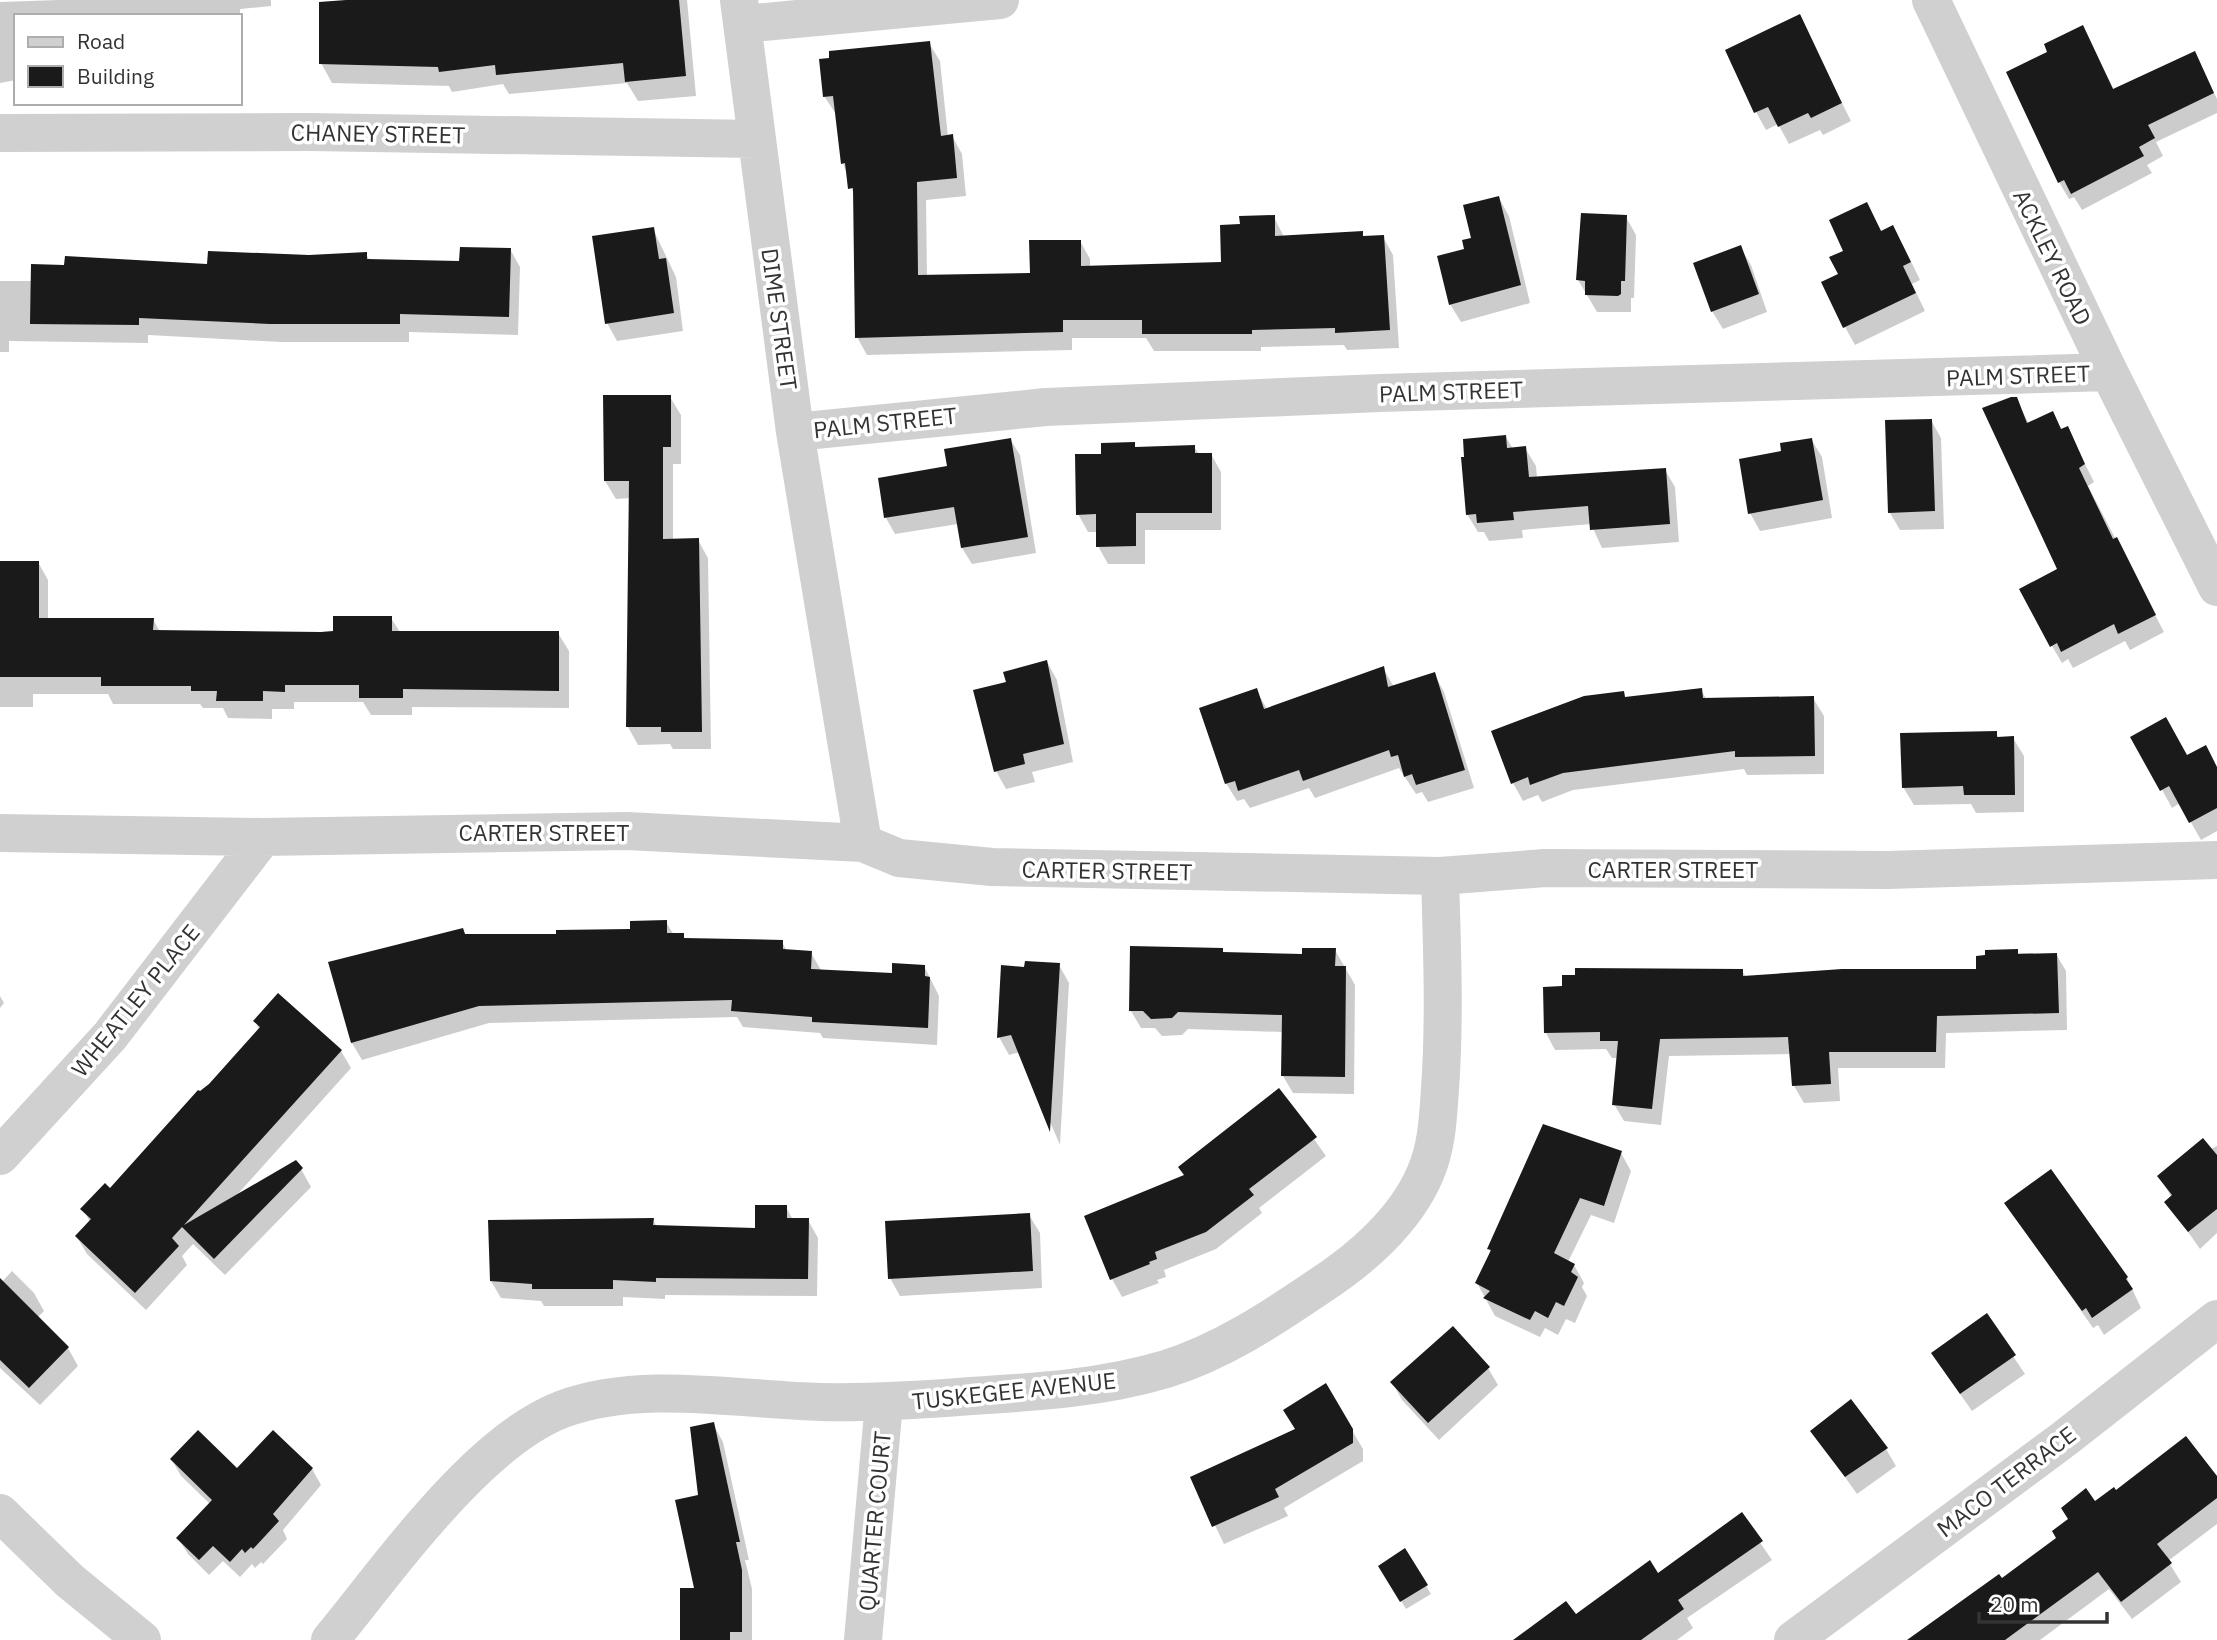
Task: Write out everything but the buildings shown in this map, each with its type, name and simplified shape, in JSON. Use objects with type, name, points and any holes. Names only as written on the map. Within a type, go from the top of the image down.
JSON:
[{"type":"street","points":[[741,12],[1000,0]]},
{"type":"street","name":"ACKLEY ROAD","points":[[1931,0],[2109,373],[2217,587]]},
{"type":"street","name":"DIME STREET","points":[[741,12],[795,432],[863,843]]},
{"type":"street","name":"CHANEY STREET","points":[[0,133],[309,132],[756,139]]},
{"type":"street","name":"PALM STREET","points":[[795,432],[908,418],[1060,407],[1394,392],[2109,373]]},
{"type":"street","name":"CARTER STREET","points":[[0,833],[263,837],[627,831],[863,843],[900,859],[992,867],[1440,876],[1545,868],[1887,870],[2217,860]]},
{"type":"street","name":"WHEATLEY PLACE","points":[[0,1156],[110,1036],[263,837]]},
{"type":"street","name":"TUSKEGEE AVENUE","points":[[330,1640],[447,1498],[516,1434],[562,1409],[608,1398],[668,1395],[884,1402],[1049,1391],[1118,1381],[1168,1368],[1239,1337],[1285,1310],[1352,1262],[1389,1227],[1413,1197],[1426,1172],[1437,1133],[1444,1029],[1440,876]]},
{"type":"street","name":"MACO TERRACE","points":[[1793,1640],[2064,1438],[2217,1319]]},
{"type":"street","name":"QUARTER COURT","points":[[863,1640],[884,1402]]},
{"type":"street","points":[[0,1513],[70,1581],[142,1640]]}]
